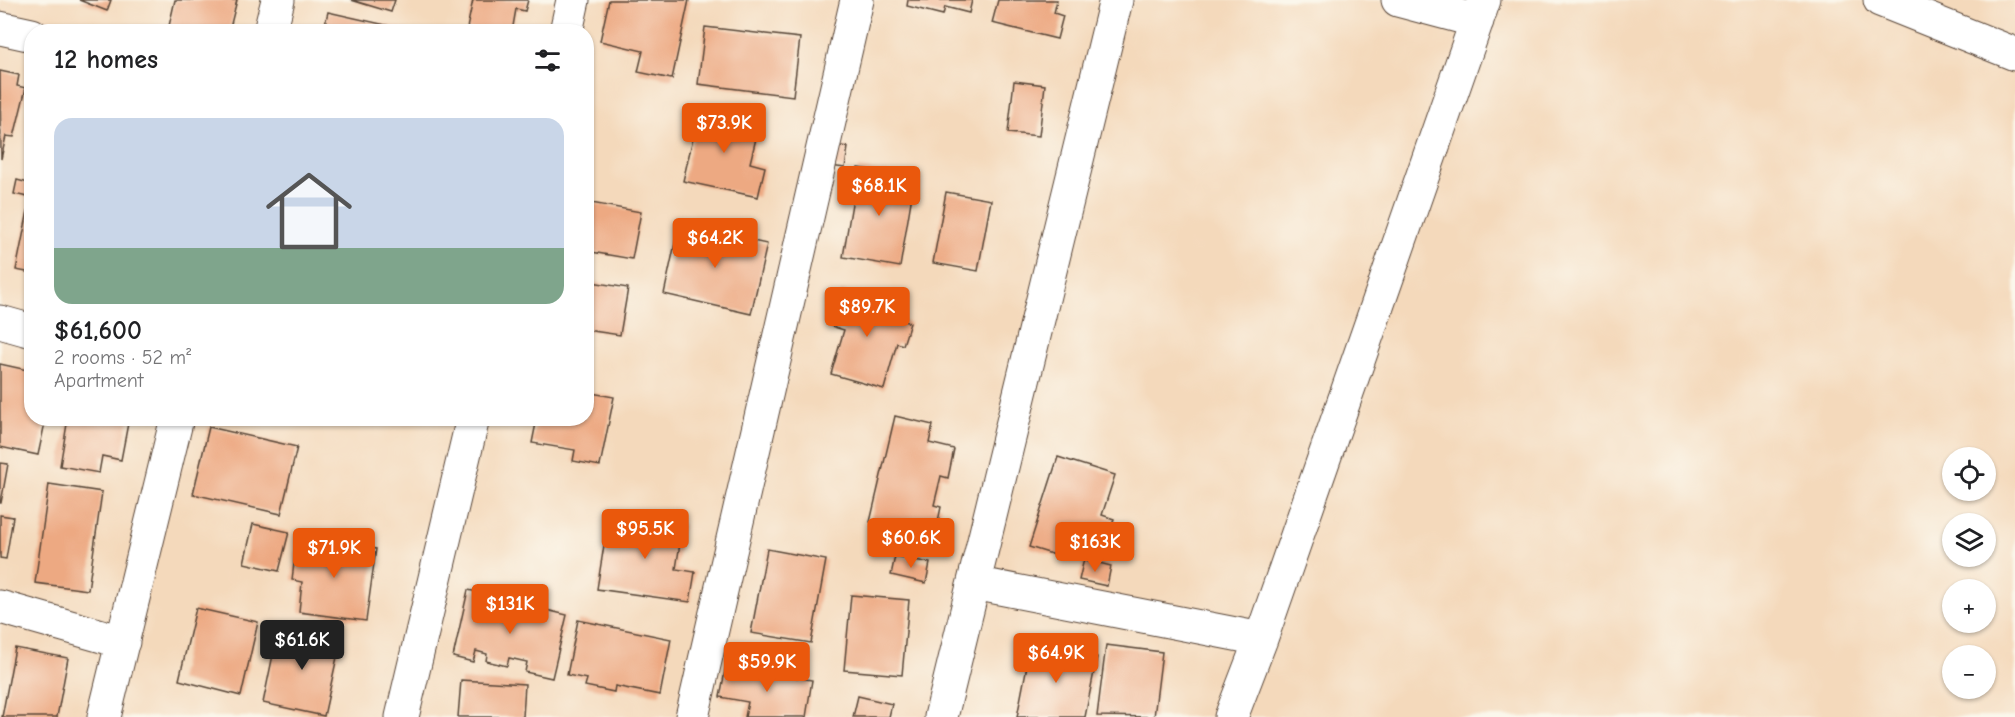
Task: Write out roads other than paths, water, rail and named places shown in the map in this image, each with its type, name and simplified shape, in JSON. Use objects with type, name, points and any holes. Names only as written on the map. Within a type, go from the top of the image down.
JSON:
[{"type":"street","points":[[272,24],[278,0]]},
{"type":"street","points":[[568,24],[573,0]]},
{"type":"street","points":[[692,717],[857,0]]},
{"type":"street","points":[[941,717],[1116,0]]},
{"type":"street","points":[[1237,715],[1261,639],[1480,10],[1398,0]]},
{"type":"street","points":[[1880,0],[2015,54]]},
{"type":"street","points":[[0,28],[24,33]]},
{"type":"street","points":[[0,322],[24,329]]},
{"type":"street","points":[[104,717],[175,426]]},
{"type":"street","points":[[402,717],[471,426]]},
{"type":"street","points":[[974,583],[1261,639]]},
{"type":"street","points":[[0,607],[123,642]]}]
